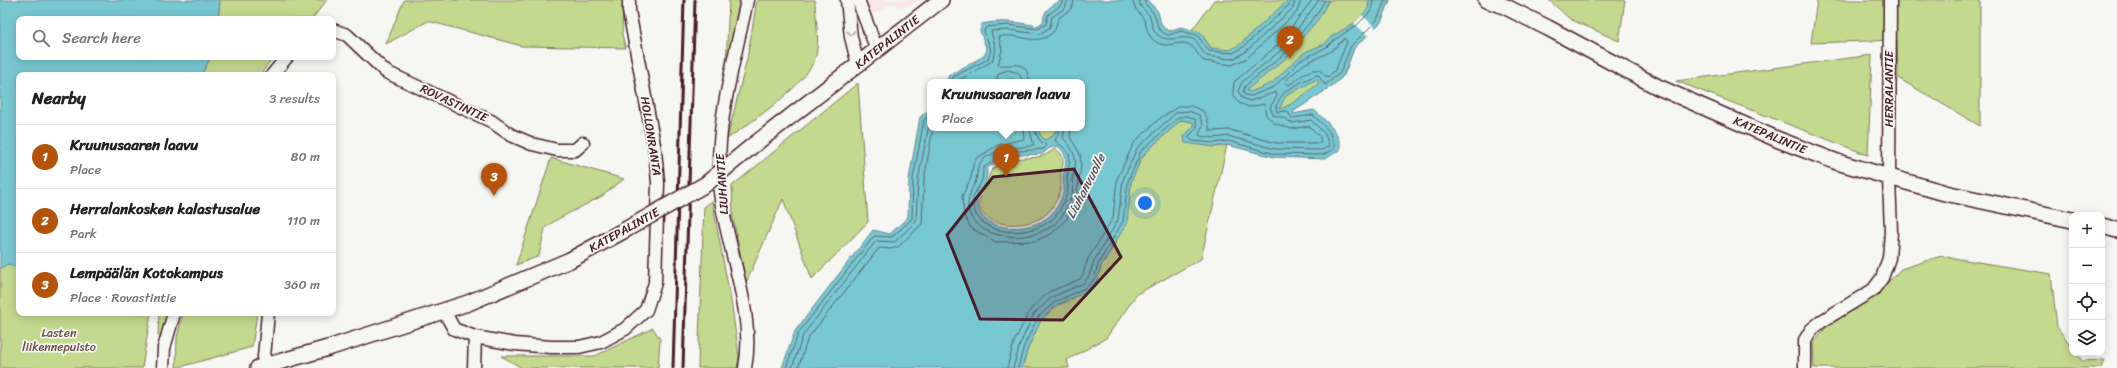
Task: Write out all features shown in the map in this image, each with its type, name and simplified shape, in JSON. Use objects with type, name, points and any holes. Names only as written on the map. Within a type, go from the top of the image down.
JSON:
[{"type":"street","name":"HOLLONRANTA","points":[[444,311],[454,328],[475,337],[515,344],[551,347],[580,347],[601,342],[625,329],[646,310],[655,284],[658,183],[655,150],[629,11],[629,0]]},
{"type":"street","name":"LIUHANTIE","points":[[745,368],[747,358],[746,323],[725,226],[719,170],[723,111],[747,0]]},
{"type":"street","points":[[847,0],[851,37],[858,65]]},
{"type":"street","points":[[858,0],[877,50]]},
{"type":"street","name":"KATEPALINTIE","points":[[261,368],[468,303],[570,260],[706,184],[751,147],[941,0]]},
{"type":"street","name":"KATEPALINTIE","points":[[1486,0],[1504,6],[1548,28],[1658,87],[1778,140],[1837,162],[1889,178],[1945,193],[2069,219]]},
{"type":"street","name":"HERRALANTIE","points":[[1805,368],[1805,340],[1811,330],[1822,321],[1873,290],[1884,274],[1889,258],[1891,232],[1889,178],[1890,0]]},
{"type":"street","name":"ROVASTINTIE","points":[[336,31],[347,35],[386,72],[491,121],[511,135],[532,144],[557,150],[575,150],[583,143]]},
{"type":"street","points":[[274,72],[284,60]]},
{"type":"street","points":[[2105,227],[2117,230]]},
{"type":"street","points":[[163,368],[164,348],[173,316]]},
{"type":"street","points":[[261,368],[268,316]]},
{"type":"street","points":[[474,368],[475,337]]},
{"type":"highlighted area","points":[[1074,169],[1121,257],[1063,320],[980,319],[947,235],[993,177]]},
{"type":"shaded area","points":[[865,0],[920,0],[910,6],[902,7],[892,4],[870,16]]},
{"type":"green space","points":[[220,0],[327,0],[314,16],[218,16]]},
{"type":"green space","points":[[404,0],[623,0],[622,35],[626,48],[522,46],[428,21],[386,44]]},
{"type":"green space","points":[[729,0],[745,0],[726,64]]},
{"type":"green space","points":[[757,0],[815,0],[818,37],[817,50],[814,62],[806,74],[794,87],[766,111],[727,139],[747,59]]},
{"type":"green space","points":[[1214,0],[1390,0],[1381,22],[1354,48],[1344,75],[1332,86],[1294,110],[1292,114],[1233,97],[1211,48],[1200,32],[1192,30]]},
{"type":"green space","points":[[1549,0],[1625,0],[1619,41],[1570,19]]},
{"type":"green space","points":[[1817,0],[1980,0],[1980,126],[1898,78],[1897,40],[1811,43]]},
{"type":"green space","points":[[1872,55],[1868,155],[1676,81]]},
{"type":"green space","points":[[209,60],[271,60],[262,72],[203,72]]},
{"type":"green space","points":[[858,83],[868,222],[812,279],[783,199],[746,283],[733,218],[732,186]]},
{"type":"green space","points":[[1181,120],[1193,122],[1194,126],[1184,136],[1214,147],[1227,145],[1201,259],[1137,294],[1106,338],[1067,360],[1069,368],[1022,368],[1028,348],[1041,320],[1057,305],[1070,301],[1097,280],[1101,266],[1115,244],[1129,204],[1131,182],[1140,161],[1145,153]]},
{"type":"green space","points":[[1039,131],[1056,131],[1053,136],[1045,140],[1040,135]]},
{"type":"green space","points":[[1054,149],[1062,155],[1063,165],[1060,175],[1061,189],[1051,209],[1044,216],[1034,221],[1022,224],[997,222],[987,218],[981,211],[979,202],[991,171],[998,164],[1006,161],[1040,157]]},
{"type":"green space","points":[[551,158],[624,179],[602,196],[556,220],[545,228],[539,256],[516,265]]},
{"type":"green space","points":[[712,201],[732,307],[739,357],[737,368],[698,368],[704,207]]},
{"type":"green space","points":[[1941,256],[2051,274],[2057,327],[2069,343],[2069,356],[2078,356],[2082,361],[2105,360],[2102,368],[1814,368],[1813,343],[1832,321],[1872,298],[1901,269]]},
{"type":"green space","name":"Lasten liikennepuisto","points":[[7,264],[16,267],[16,316],[151,316],[142,368],[0,368],[0,269]]},
{"type":"green space","points":[[159,316],[168,316],[163,337],[158,335]]},
{"type":"green space","points":[[182,316],[257,316],[252,347],[176,368],[177,337]]},
{"type":"green space","points":[[653,328],[660,339],[658,368],[522,368],[501,356],[595,356]]},
{"type":"water","points":[[0,0],[220,0],[218,16],[16,16],[16,60],[209,60],[203,72],[16,72],[16,267],[7,264],[0,269]]},
{"type":"water","name":"Liuhanvuolle","points":[[1062,0],[1147,0],[1157,10],[1163,27],[1169,31],[1181,27],[1200,32],[1211,48],[1230,50],[1239,45],[1288,0],[1329,0],[1319,18],[1303,37],[1297,49],[1248,89],[1247,91],[1250,92],[1272,83],[1307,51],[1325,44],[1331,37],[1354,23],[1368,9],[1369,0],[1390,0],[1381,22],[1354,48],[1344,75],[1332,86],[1293,112],[1293,114],[1314,110],[1336,133],[1340,144],[1340,150],[1325,159],[1274,157],[1227,145],[1214,147],[1185,143],[1184,136],[1194,126],[1193,122],[1181,120],[1145,153],[1140,161],[1131,182],[1127,223],[1101,266],[1097,280],[1090,290],[1057,305],[1041,320],[1028,348],[1022,368],[782,368],[795,331],[873,230],[890,234],[908,217],[909,179],[920,117],[927,111],[927,131],[1039,131],[1040,135],[1045,140],[1053,136],[1056,131],[1085,131],[1085,79],[948,79],[949,75],[984,56],[987,50],[980,31],[982,24],[1009,22],[1037,26],[1043,22],[1045,14],[1051,6]],"holes":[[[1317,79],[1319,83],[1294,102],[1279,109],[1286,96]],[[1057,146],[1061,149],[1066,160],[1063,178],[1064,189],[1057,206],[1047,218],[1036,224],[1011,228],[999,226],[988,221],[981,214],[977,200],[978,195],[986,182],[987,168],[1004,159],[1020,155],[1042,154],[1050,148]]]},
{"type":"pier","points":[[1362,15],[1376,28],[1368,36],[1354,23]]},
{"type":"railway","points":[[673,368],[684,0]]},
{"type":"railway","points":[[683,368],[695,0]]},
{"type":"place","name":"Herralankosken kalastusalue","points":[[1290,59]]},
{"type":"place","name":"Kruunusaaren laavu","points":[[1006,177]]},
{"type":"place","name":"Lempäälän Kotokampus","points":[[494,196]]}]
